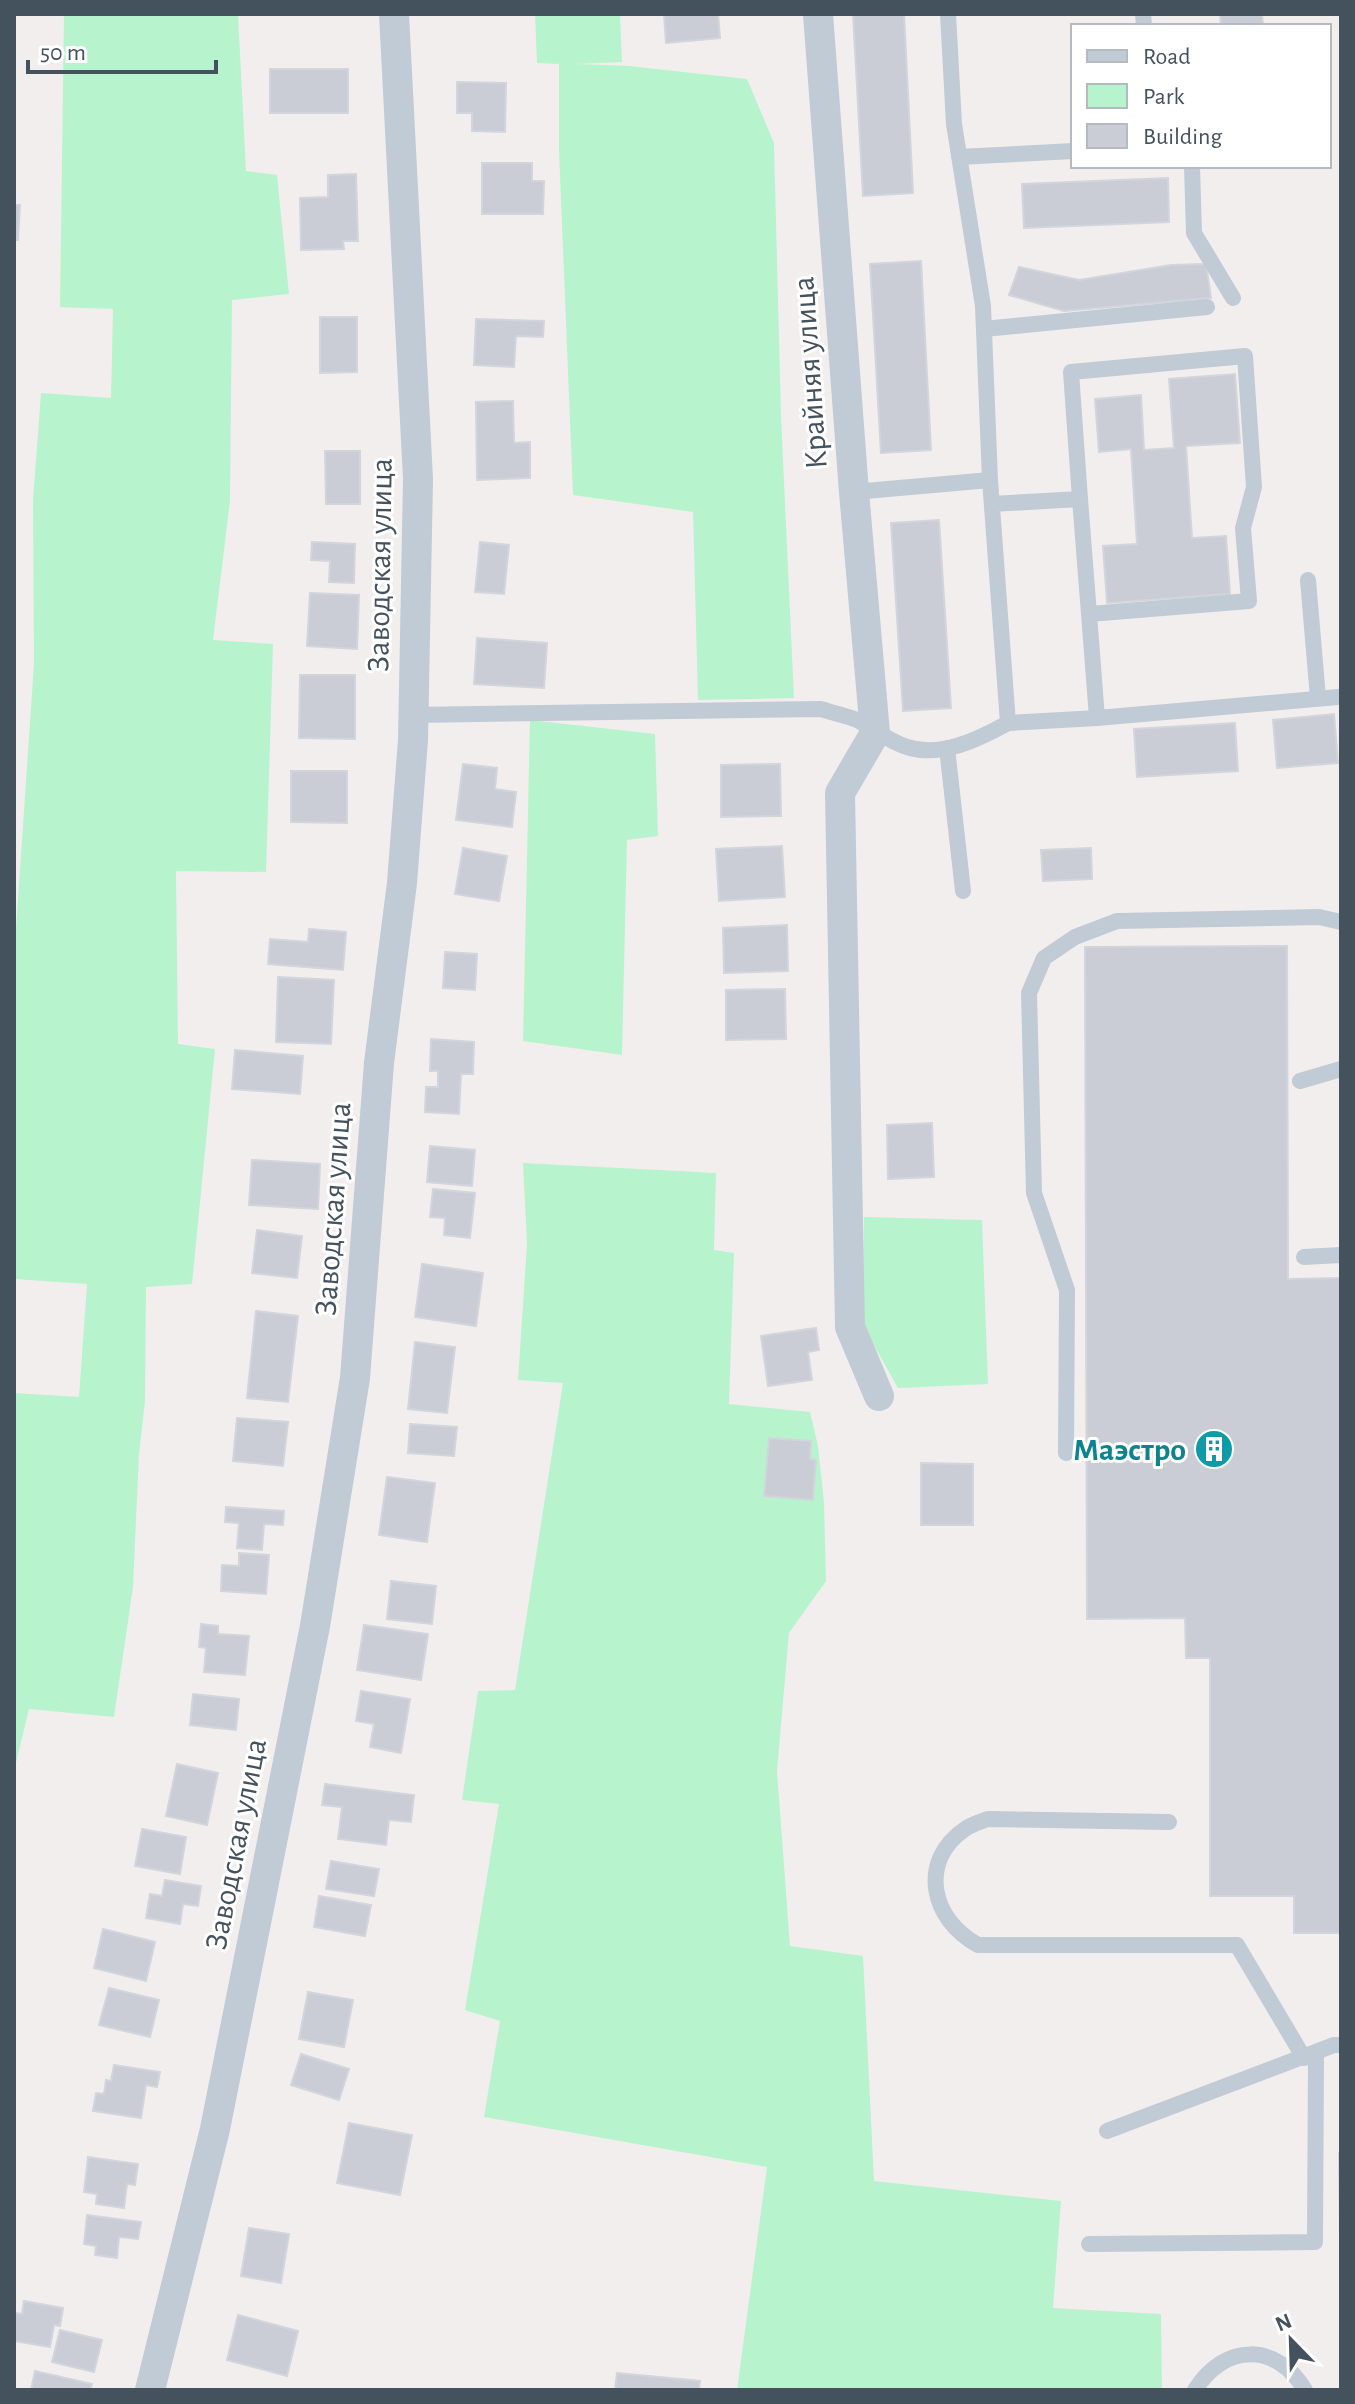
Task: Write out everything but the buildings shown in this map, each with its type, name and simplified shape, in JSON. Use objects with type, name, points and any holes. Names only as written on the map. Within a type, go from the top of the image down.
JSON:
[{"type":"street","name":"Заводская улица","points":[[150,2390],[215,2129],[315,1626],[353,1393],[379,1063],[402,883],[413,715],[418,479],[394,14]]},
{"type":"street","name":"Крайняя улица","points":[[818,14],[875,729]]},
{"type":"street","points":[[875,729],[840,793],[850,1327],[879,1396]]},
{"type":"lane","points":[[948,14],[954,124],[983,306],[990,480],[1008,723]]},
{"type":"lane","points":[[959,157],[1071,151]]},
{"type":"lane","points":[[1192,168],[1194,233],[1233,298]]},
{"type":"lane","points":[[984,329],[1207,307]]},
{"type":"lane","points":[[1089,614],[1249,601],[1243,528],[1254,487],[1245,356],[1071,372],[1080,499],[1097,718]]},
{"type":"lane","points":[[854,492],[990,480]]},
{"type":"lane","points":[[992,504],[1080,499]]},
{"type":"lane","points":[[1308,580],[1318,698]]},
{"type":"lane","points":[[413,715],[821,709],[856,720],[910,748],[947,748],[979,739],[1008,723],[1338,697]]},
{"type":"lane","points":[[947,748],[963,891]]},
{"type":"lane","points":[[1066,1453],[1067,1290],[1034,1193],[1029,993],[1044,958],[1075,937],[1117,921],[1319,917],[1341,922]]},
{"type":"lane","points":[[1300,1081],[1341,1069]]},
{"type":"lane","points":[[1304,1257],[1341,1255]]},
{"type":"lane","points":[[1089,2244],[1315,2242],[1310,2056],[1237,1945],[978,1945],[951,1926],[938,1901],[936,1879],[940,1860],[952,1840],[967,1827],[988,1819],[1169,1822]]},
{"type":"lane","points":[[1107,2131],[1341,2045]]},
{"type":"lane","points":[[1195,2390],[1204,2375],[1220,2362],[1240,2355],[1261,2354],[1280,2362],[1297,2375],[1305,2390]]},
{"type":"green space","points":[[64,14],[238,14],[246,171],[277,175],[289,294],[232,300],[230,501],[213,640],[273,644],[266,872],[176,871],[178,1044],[215,1049],[192,1284],[146,1287],[145,1401],[139,1454],[133,1587],[114,1717],[29,1709],[14,1771],[14,1393],[79,1397],[87,1284],[14,1279],[14,958],[34,663],[33,500],[41,393],[111,398],[113,309],[60,307]]},
{"type":"green space","points":[[535,14],[620,14],[622,62],[576,64],[629,66],[747,79],[774,143],[781,416],[794,698],[698,700],[693,512],[573,495],[559,150],[559,64],[537,63]]},
{"type":"green space","points":[[530,720],[655,734],[658,836],[627,840],[622,1055],[523,1041]]},
{"type":"green space","points":[[523,1163],[716,1173],[714,1250],[734,1253],[729,1404],[810,1412],[818,1446],[824,1502],[826,1581],[789,1633],[777,1771],[790,1946],[863,1956],[874,2181],[1061,2201],[1053,2308],[1161,2314],[1162,2390],[737,2390],[767,2167],[484,2117],[500,2021],[465,2010],[499,1804],[462,1800],[478,1691],[515,1690],[563,1383],[518,1380],[527,1244]]},
{"type":"green space","points":[[864,1217],[982,1220],[988,1384],[898,1388],[863,1326]]},
{"type":"place","name":"Маэстро","points":[[1214,1449]]}]
